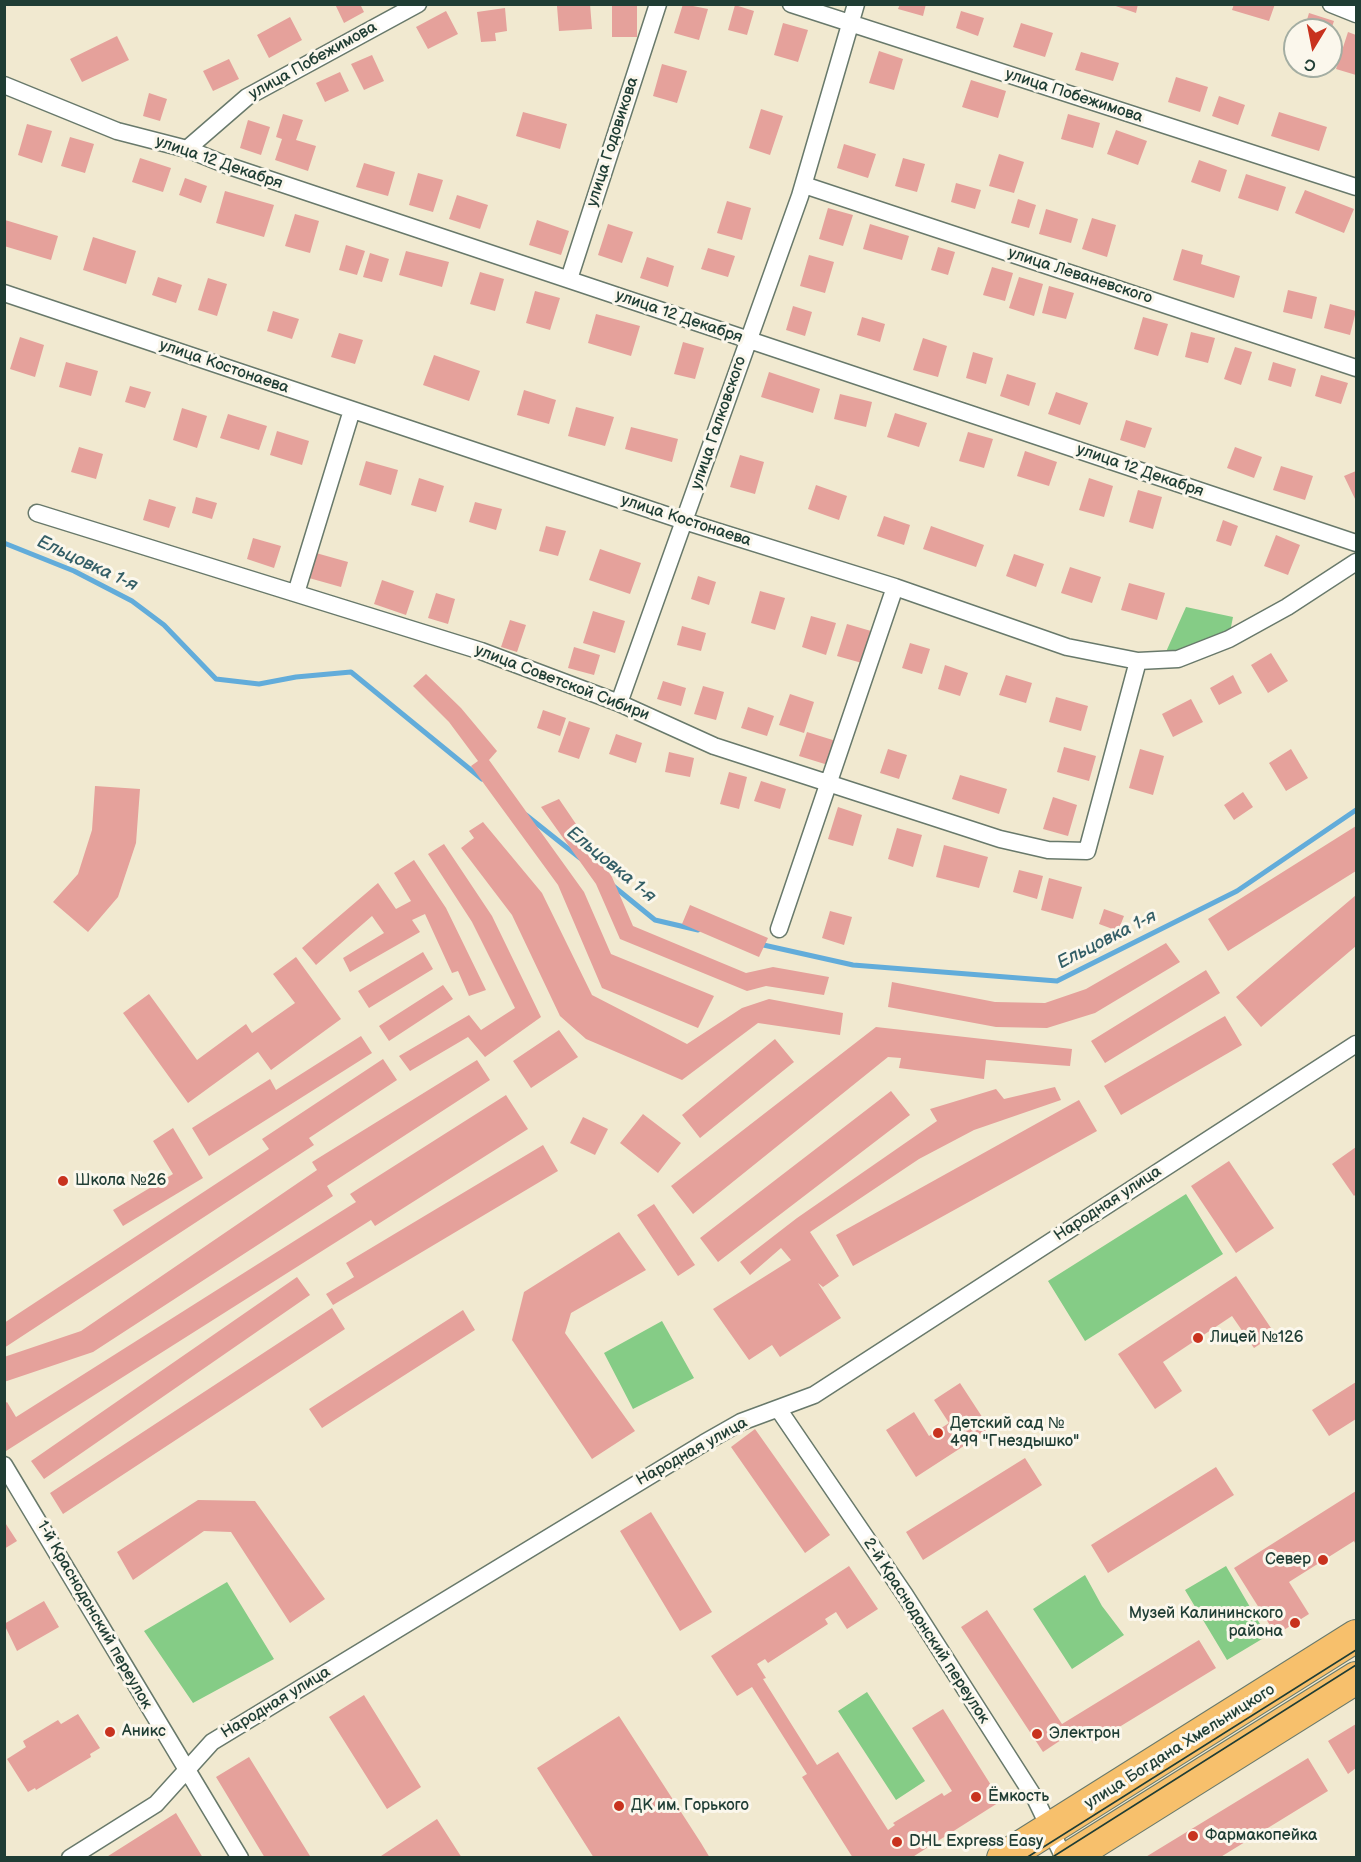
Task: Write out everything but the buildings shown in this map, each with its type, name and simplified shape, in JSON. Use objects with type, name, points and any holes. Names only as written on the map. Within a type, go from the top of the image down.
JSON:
[{"type":"highway","name":"улица Богдана Хмельницкого","points":[[1003,1857],[1356,1636]]},
{"type":"highway","points":[[1067,1857],[1356,1678]]},
{"type":"street","name":"улица Побежимова","points":[[187,149],[247,97],[418,4]]},
{"type":"street","name":"улица Годовикова","points":[[569,279],[658,4]]},
{"type":"street","name":"улица Побежимова","points":[[791,4],[1356,187]]},
{"type":"street","name":"улица Галковского","points":[[619,703],[804,184],[856,4]]},
{"type":"street","points":[[1331,4],[1356,14]]},
{"type":"street","name":"улица 12 Декабря","points":[[4,85],[117,131],[187,149],[229,166],[1356,543]]},
{"type":"street","name":"улица Леваневского","points":[[804,184],[1356,368]]},
{"type":"street","name":"улица Костонаева","points":[[4,293],[684,521],[895,586],[1067,647],[1138,661],[1178,659],[1229,639],[1287,607],[1356,562]]},
{"type":"street","points":[[296,593],[352,410]]},
{"type":"street","name":"улица Советской Сибири","points":[[37,513],[481,651],[619,703],[714,746],[1000,839],[1048,850],[1086,851],[1138,661]]},
{"type":"street","points":[[779,929],[895,586]]},
{"type":"street","name":"Народная улица","points":[[70,1857],[156,1804],[212,1742],[704,1443],[741,1422],[779,1410],[814,1395],[1356,1044]]},
{"type":"street","name":"2-й Краснодонский переулок","points":[[779,1410],[905,1595],[1036,1800],[1067,1857]]},
{"type":"street","name":"1-й Краснодонский переулок","points":[[4,1465],[66,1564],[186,1771],[240,1857]]},
{"type":"green space","points":[[1186,607],[1233,617],[1230,632],[1200,646],[1165,654]]},
{"type":"green space","points":[[1186,1194],[1223,1254],[1085,1341],[1048,1281]]},
{"type":"green space","points":[[662,1321],[694,1378],[633,1409],[604,1353]]},
{"type":"green space","points":[[1226,1566],[1267,1636],[1227,1660],[1185,1590]]},
{"type":"green space","points":[[1085,1575],[1102,1606],[1124,1635],[1072,1669],[1033,1609]]},
{"type":"green space","points":[[227,1582],[274,1659],[193,1703],[144,1631]]},
{"type":"green space","points":[[867,1692],[925,1781],[896,1800],[838,1711]]},
{"type":"waterway","name":"Ельцовка 1-я","points":[[4,543],[74,571],[132,601],[164,625],[216,679],[259,684],[296,677],[351,672],[482,779]]},
{"type":"waterway","name":"Ельцовка 1-я","points":[[759,944],[853,965],[1057,981],[1237,891],[1356,810]]},
{"type":"waterway","name":"Ельцовка 1-я","points":[[526,815],[580,858]]},
{"type":"waterway","name":"Ельцовка 1-я","points":[[612,885],[655,920],[698,930]]},
{"type":"tram line","points":[[1026,1858],[1356,1650]]},
{"type":"tram line","points":[[1051,1858],[1356,1665]]},
{"type":"place","name":"Школа №26","points":[[63,1181]]},
{"type":"place","name":"Лицей №126","points":[[1198,1338]]},
{"type":"place","name":"Детский сад № 499 \"Гнездышко\"","points":[[938,1433]]},
{"type":"place","name":"Север","points":[[1323,1560]]},
{"type":"place","name":"Музей Калининского района","points":[[1295,1623]]},
{"type":"place","name":"Аникс","points":[[110,1732]]},
{"type":"place","name":"Электрон","points":[[1037,1734]]},
{"type":"place","name":"Ёмкость","points":[[976,1797]]},
{"type":"place","name":"ДК им. Горького","points":[[619,1806]]},
{"type":"place","name":"Фармакопейка","points":[[1193,1836]]},
{"type":"place","name":"DHL Express Easy","points":[[897,1842]]}]
